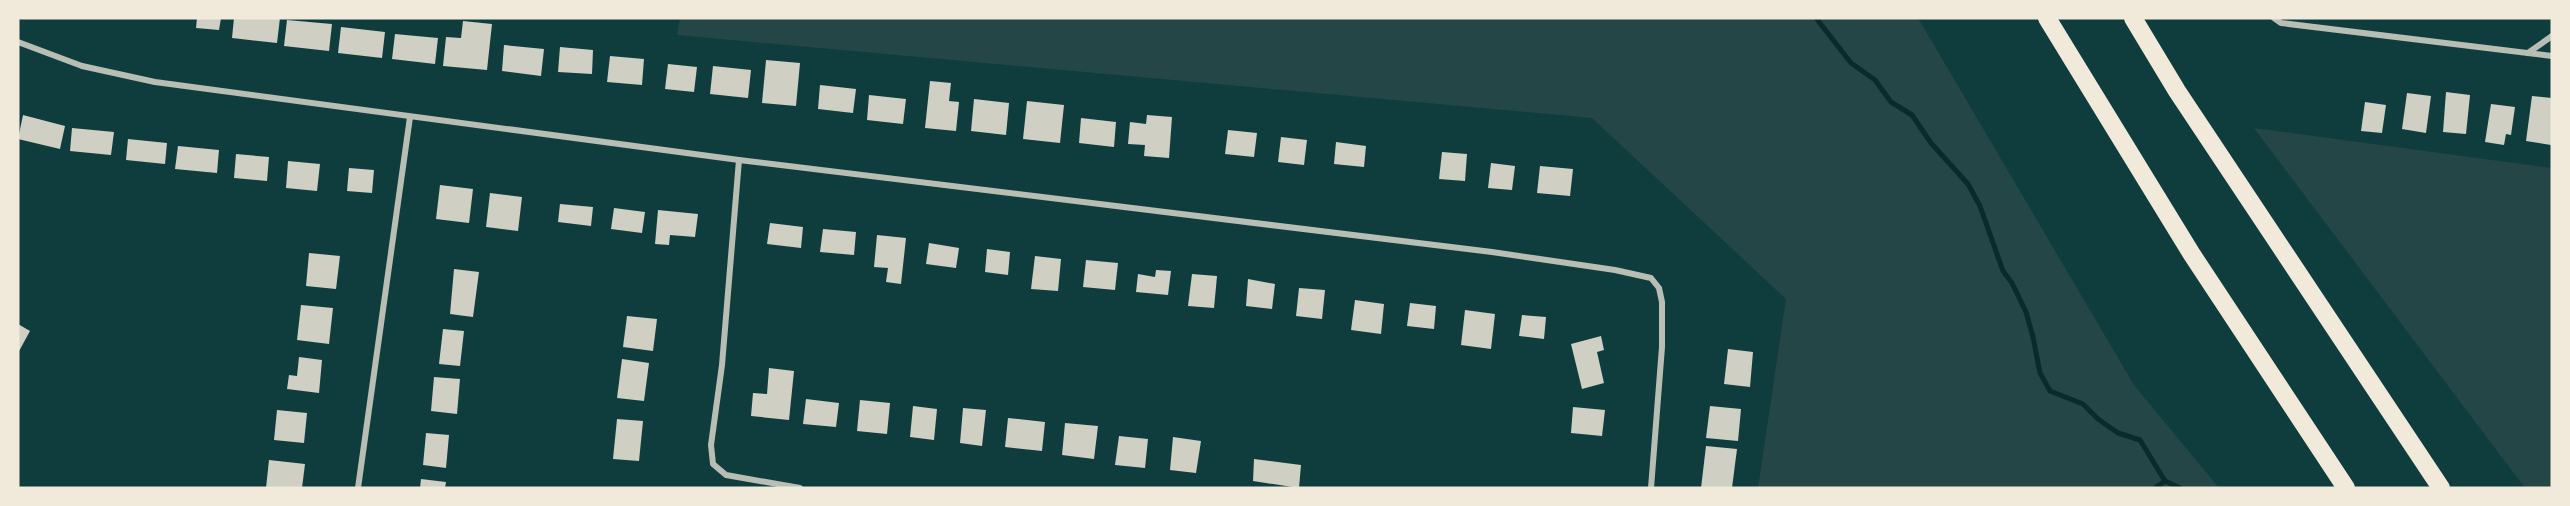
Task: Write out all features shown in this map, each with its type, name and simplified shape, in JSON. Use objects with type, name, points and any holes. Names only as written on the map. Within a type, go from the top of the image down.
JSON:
[{"type":"highway","points":[[2047,18],[2191,253],[2346,488]]},
{"type":"highway","points":[[2133,18],[2177,91],[2441,488]]},
{"type":"street","points":[[2274,18],[2281,23],[2552,56]]},
{"type":"street","points":[[2527,53],[2552,36]]},
{"type":"street","points":[[18,42],[81,66],[155,82],[739,159],[1492,252],[1615,270],[1652,278],[1659,288],[1662,302],[1662,347],[1651,488]]},
{"type":"street","points":[[358,488],[410,117]]},
{"type":"street","points":[[739,159],[722,365],[711,445],[713,464],[726,475],[800,488]]},
{"type":"shaded area","points":[[680,18],[1918,18],[2134,385],[2219,488],[1758,488],[1786,299],[1592,118],[677,35]]},
{"type":"shaded area","points":[[2254,128],[2552,168],[2552,488],[2525,488]]},
{"type":"building","points":[[197,18],[221,18],[219,30],[196,28]]},
{"type":"building","points":[[234,18],[280,18],[277,43],[232,38]]},
{"type":"building","points":[[287,20],[332,24],[329,51],[284,46]]},
{"type":"building","points":[[463,21],[492,24],[487,70],[443,66],[446,37],[461,38]]},
{"type":"building","points":[[341,27],[385,32],[382,58],[338,53]]},
{"type":"building","points":[[395,34],[438,38],[435,64],[392,59]]},
{"type":"building","points":[[504,45],[544,49],[541,76],[502,71]]},
{"type":"building","points":[[560,47],[593,50],[592,74],[558,72]]},
{"type":"building","points":[[610,56],[644,59],[642,85],[607,82]]},
{"type":"building","points":[[766,60],[800,63],[796,106],[762,103]]},
{"type":"building","points":[[668,64],[697,67],[694,92],[665,89]]},
{"type":"building","points":[[713,66],[751,70],[748,98],[710,94]]},
{"type":"building","points":[[930,81],[951,83],[949,101],[959,102],[956,131],[925,128]]},
{"type":"building","points":[[820,85],[856,89],[853,113],[818,109]]},
{"type":"building","points":[[2446,92],[2470,95],[2466,134],[2443,132]]},
{"type":"building","points":[[2407,93],[2431,96],[2426,133],[2402,129]]},
{"type":"building","points":[[869,95],[906,99],[903,124],[867,120]]},
{"type":"building","points":[[2532,96],[2552,98],[2551,145],[2526,141]]},
{"type":"building","points":[[974,99],[1009,103],[1006,135],[971,131]]},
{"type":"building","points":[[1027,101],[1064,105],[1060,143],[1023,139]]},
{"type":"building","points":[[2365,102],[2386,105],[2382,133],[2361,131]]},
{"type":"building","points":[[2491,104],[2515,107],[2511,135],[2506,134],[2504,145],[2485,142]]},
{"type":"building","points":[[23,115],[65,126],[60,149],[18,139]]},
{"type":"building","points":[[1147,115],[1172,117],[1169,158],[1144,156],[1145,145],[1128,144],[1130,122],[1146,124]]},
{"type":"building","points":[[1081,118],[1116,122],[1114,147],[1079,143]]},
{"type":"building","points":[[72,128],[114,132],[111,155],[70,151]]},
{"type":"building","points":[[1228,130],[1257,133],[1254,157],[1225,154]]},
{"type":"building","points":[[1281,137],[1307,140],[1304,165],[1278,162]]},
{"type":"building","points":[[128,139],[167,143],[165,164],[126,160]]},
{"type":"building","points":[[1336,142],[1366,146],[1364,167],[1334,164]]},
{"type":"building","points":[[178,146],[219,150],[217,173],[175,169]]},
{"type":"building","points":[[1442,152],[1467,154],[1465,181],[1439,179]]},
{"type":"building","points":[[236,154],[269,157],[267,181],[234,178]]},
{"type":"building","points":[[288,161],[320,164],[317,191],[286,188]]},
{"type":"building","points":[[1491,163],[1515,166],[1512,190],[1488,188]]},
{"type":"building","points":[[1540,166],[1573,169],[1570,196],[1537,193]]},
{"type":"building","points":[[349,168],[374,170],[372,193],[347,191]]},
{"type":"building","points":[[440,185],[473,189],[469,223],[436,219]]},
{"type":"building","points":[[490,193],[522,197],[518,231],[486,227]]},
{"type":"building","points":[[560,204],[593,207],[591,226],[558,222]]},
{"type":"building","points":[[614,208],[645,212],[642,233],[611,229]]},
{"type":"building","points":[[658,210],[698,214],[695,237],[670,235],[669,245],[655,244]]},
{"type":"building","points":[[770,223],[803,227],[801,248],[767,244]]},
{"type":"building","points":[[823,229],[856,232],[854,255],[820,252]]},
{"type":"building","points":[[877,235],[906,238],[901,284],[886,282],[888,268],[874,267]]},
{"type":"building","points":[[929,243],[959,248],[956,268],[926,264]]},
{"type":"building","points":[[987,249],[1010,252],[1008,275],[985,272]]},
{"type":"building","points":[[309,253],[340,256],[336,289],[306,286]]},
{"type":"building","points":[[1035,256],[1061,259],[1058,291],[1031,289]]},
{"type":"building","points":[[1086,260],[1118,263],[1115,290],[1083,287]]},
{"type":"building","points":[[454,269],[479,272],[473,317],[450,314]]},
{"type":"building","points":[[1156,270],[1171,271],[1168,295],[1136,292],[1138,274],[1155,277]]},
{"type":"building","points":[[1192,274],[1217,276],[1214,308],[1188,306]]},
{"type":"building","points":[[1248,279],[1275,284],[1272,309],[1246,306]]},
{"type":"building","points":[[1299,288],[1325,290],[1322,319],[1296,316]]},
{"type":"building","points":[[1355,300],[1384,304],[1381,334],[1351,330]]},
{"type":"building","points":[[1410,303],[1436,306],[1434,329],[1407,326]]},
{"type":"building","points":[[301,305],[333,308],[329,344],[297,340]]},
{"type":"building","points":[[1465,310],[1495,314],[1491,349],[1461,345]]},
{"type":"building","points":[[1522,315],[1546,317],[1544,339],[1519,336]]},
{"type":"building","points":[[627,316],[657,319],[653,351],[623,347]]},
{"type":"building","points":[[18,324],[30,331],[18,353]]},
{"type":"building","points":[[443,329],[464,331],[460,366],[439,364]]},
{"type":"building","points":[[1601,336],[1604,350],[1597,352],[1604,383],[1582,389],[1571,344]]},
{"type":"building","points":[[1728,349],[1753,352],[1750,387],[1724,384]]},
{"type":"building","points":[[299,357],[322,360],[319,393],[287,389],[289,375],[297,376]]},
{"type":"building","points":[[622,359],[649,363],[644,401],[617,398]]},
{"type":"building","points":[[769,368],[794,371],[789,420],[751,416],[753,393],[767,394]]},
{"type":"building","points":[[434,377],[460,379],[457,414],[431,411]]},
{"type":"building","points":[[806,399],[839,403],[836,427],[803,424]]},
{"type":"building","points":[[860,400],[890,403],[887,434],[857,431]]},
{"type":"building","points":[[913,406],[937,409],[934,440],[910,437]]},
{"type":"building","points":[[1710,406],[1741,409],[1738,441],[1706,438]]},
{"type":"building","points":[[1573,407],[1605,410],[1602,436],[1571,433]]},
{"type":"building","points":[[963,408],[986,410],[982,446],[960,443]]},
{"type":"building","points":[[277,410],[307,413],[304,443],[274,440]]},
{"type":"building","points":[[1008,418],[1045,422],[1042,451],[1005,447]]},
{"type":"building","points":[[617,419],[643,421],[639,461],[613,459]]},
{"type":"building","points":[[1065,423],[1098,426],[1094,459],[1062,455]]},
{"type":"building","points":[[426,433],[449,435],[446,468],[423,465]]},
{"type":"building","points":[[1119,436],[1148,439],[1145,468],[1115,465]]},
{"type":"building","points":[[1173,437],[1201,441],[1196,473],[1170,470]]},
{"type":"building","points":[[1706,446],[1737,449],[1732,488],[1701,488]]},
{"type":"building","points":[[1254,459],[1301,465],[1299,488],[1253,481]]},
{"type":"building","points":[[269,460],[305,464],[302,488],[266,488]]},
{"type":"building","points":[[421,479],[446,482],[445,488],[420,488]]},
{"type":"waterway","points":[[1816,18],[1851,63],[1875,80],[1891,102],[1912,115],[1931,143],[1968,184],[1980,206],[2003,271],[2012,283],[2026,312],[2040,373],[2050,391],[2083,404],[2098,419],[2118,433],[2140,440],[2165,481],[2180,488]]},
{"type":"waterway","points":[[2155,488],[2165,481]]}]
